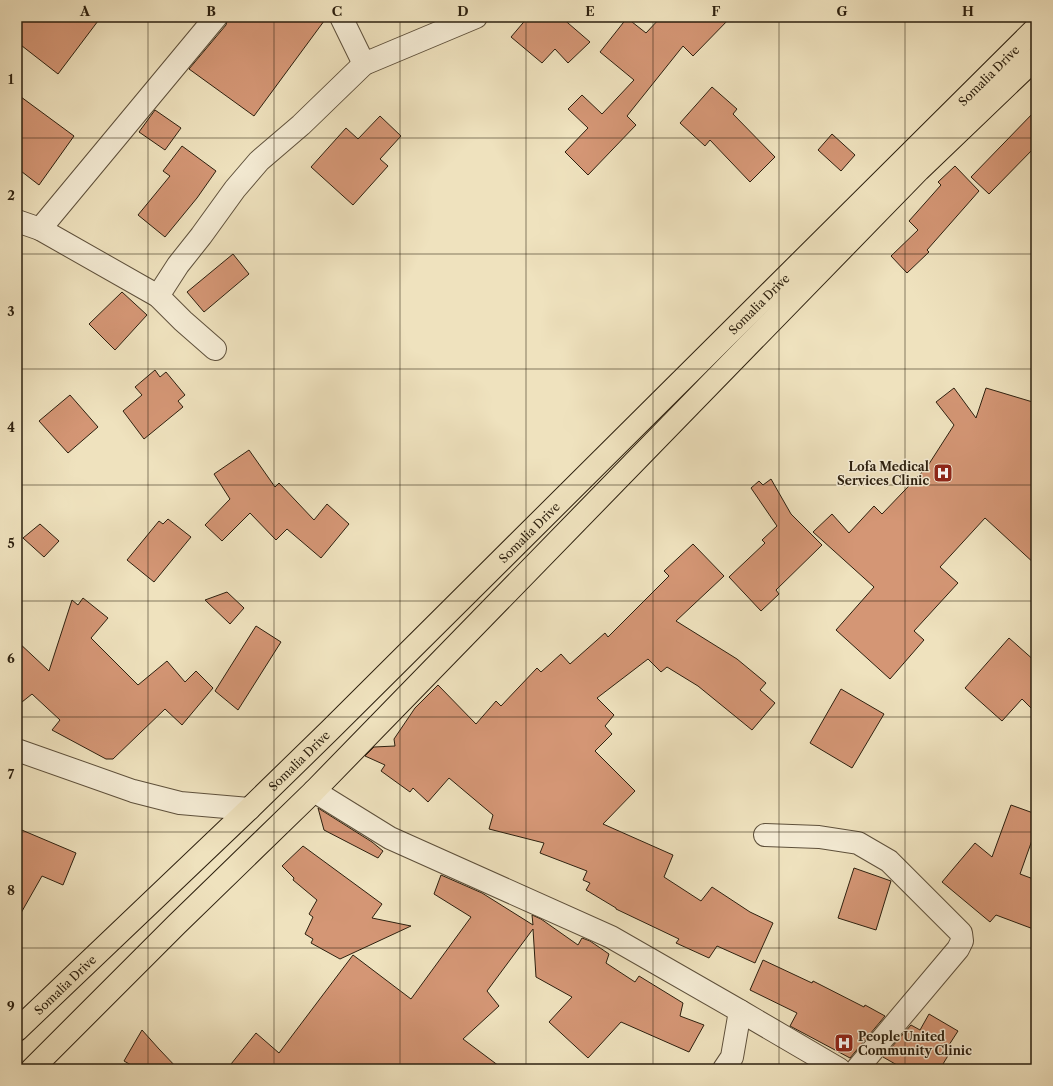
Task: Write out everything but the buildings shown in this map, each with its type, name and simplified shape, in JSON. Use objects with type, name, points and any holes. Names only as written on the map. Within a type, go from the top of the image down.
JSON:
[{"type":"main road","name":"Somalia Drive","points":[[17,1030],[249,809],[1036,28]]},
{"type":"main road","name":"Somalia Drive","points":[[32,1069],[314,791],[919,170],[1036,58]]},
{"type":"street","points":[[40,229],[216,17]]},
{"type":"street","points":[[341,17],[364,64]]},
{"type":"street","points":[[158,296],[235,188],[259,161],[302,125],[364,64],[476,17]]},
{"type":"street","points":[[17,221],[40,229],[158,296],[183,322],[215,349]]},
{"type":"street","points":[[17,750],[133,791],[180,803],[249,809]]},
{"type":"street","points":[[314,791],[390,838],[611,937],[839,1069]]},
{"type":"street","points":[[765,835],[819,837],[858,843],[889,861],[960,933],[962,940],[958,949],[857,1069]]},
{"type":"street","points":[[724,1069],[732,1057],[740,1011]]},
{"type":"place","name":"Lofa Medical Services Clinic","points":[[943,473]]},
{"type":"place","name":"People United Community Clinic","points":[[844,1043]]}]
